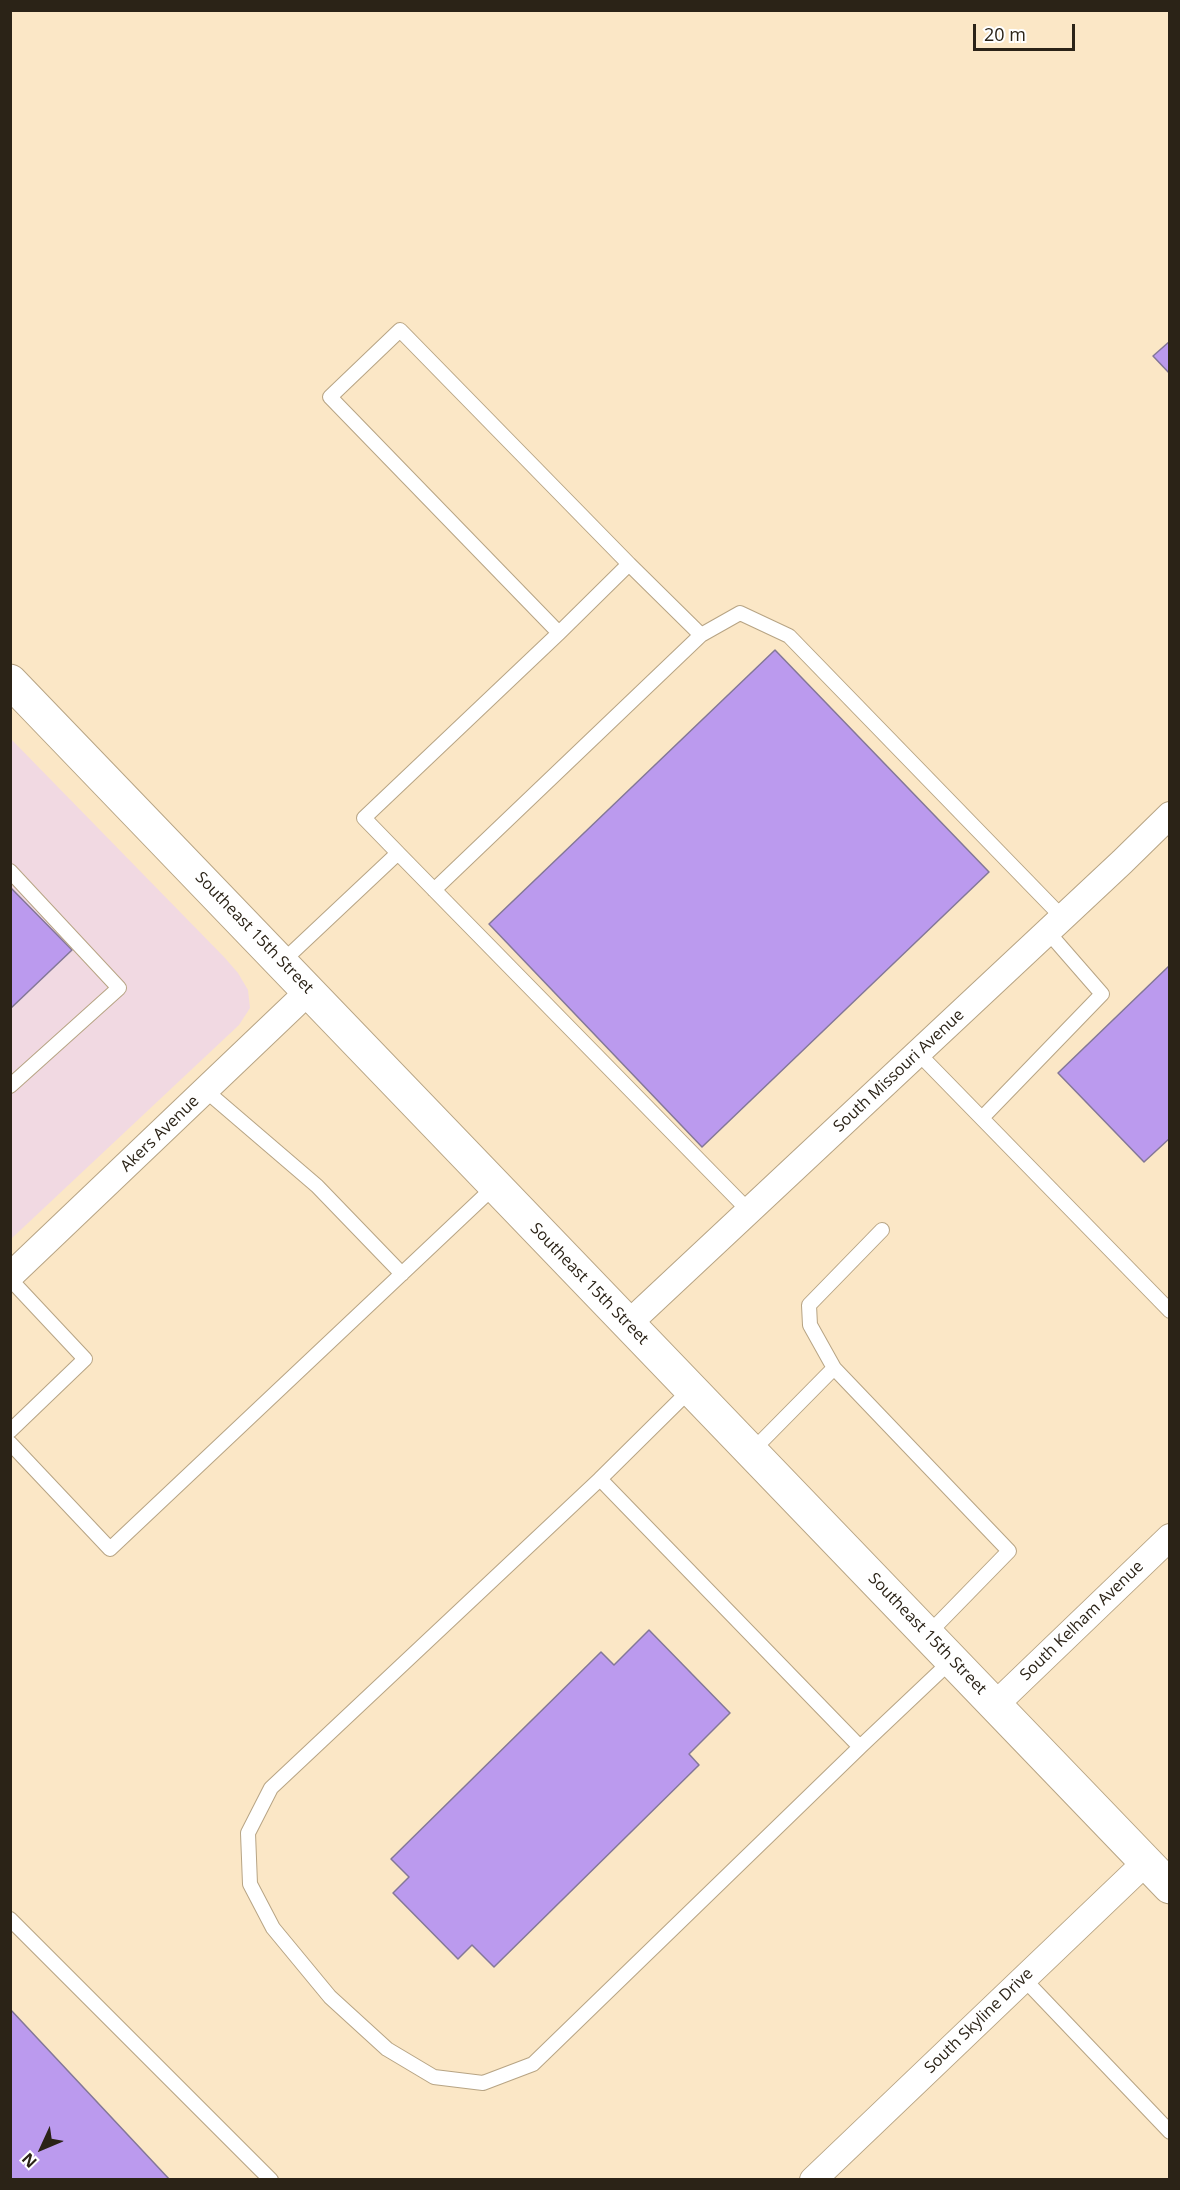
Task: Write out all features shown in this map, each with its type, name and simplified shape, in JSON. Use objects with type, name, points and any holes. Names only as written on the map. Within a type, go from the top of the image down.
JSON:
[{"type":"main road","name":"Southeast 15th Street","points":[[10,681],[1170,1887]]},
{"type":"street","name":"South Missouri Avenue","points":[[627,1325],[1170,815]]},
{"type":"street","name":"Akers Avenue","points":[[10,1278],[309,991]]},
{"type":"street","name":"South Kelham Avenue","points":[[995,1705],[1170,1537]]},
{"type":"street","name":"South Skyline Drive","points":[[813,2180],[1146,1862]]},
{"type":"lane","points":[[559,633],[330,397],[400,330],[701,635]]},
{"type":"lane","points":[[629,564],[364,818],[749,1211]]},
{"type":"lane","points":[[434,890],[701,635],[740,613],[789,636],[1055,925],[1102,994],[982,1118]]},
{"type":"lane","points":[[282,962],[398,854]]},
{"type":"lane","points":[[10,871],[119,988],[10,1086]]},
{"type":"lane","points":[[918,1053],[1170,1311]]},
{"type":"lane","points":[[205,1090],[317,1186],[402,1274]]},
{"type":"lane","points":[[10,1443],[111,1549],[495,1185]]},
{"type":"lane","points":[[882,1230],[809,1305],[810,1325],[834,1368],[1009,1551],[927,1635]]},
{"type":"lane","points":[[10,1278],[85,1359],[10,1431]]},
{"type":"lane","points":[[752,1451],[834,1368]]},
{"type":"lane","points":[[690,1390],[600,1479],[271,1788],[248,1833],[250,1884],[273,1928],[330,1997],[387,2049],[434,2078],[483,2084],[533,2064],[952,1660]]},
{"type":"lane","points":[[600,1479],[860,1747]]},
{"type":"lane","points":[[10,1919],[271,2180]]},
{"type":"lane","points":[[1024,1979],[1170,2132]]},
{"type":"shaded area","points":[[11,739],[225,958],[238,973],[248,990],[250,1008],[239,1025],[11,1239]]},
{"type":"building","points":[[1170,341],[1170,374],[1153,356]]},
{"type":"building","points":[[775,650],[989,872],[702,1147],[489,924]]},
{"type":"building","points":[[10,887],[72,950],[10,1009]]},
{"type":"building","points":[[1170,965],[1170,1138],[1144,1162],[1058,1073]]},
{"type":"building","points":[[649,1630],[730,1713],[689,1754],[699,1765],[494,1967],[472,1945],[458,1959],[393,1893],[409,1877],[391,1859],[601,1652],[614,1665]]},
{"type":"building","points":[[10,2009],[170,2180],[10,2180]]}]
